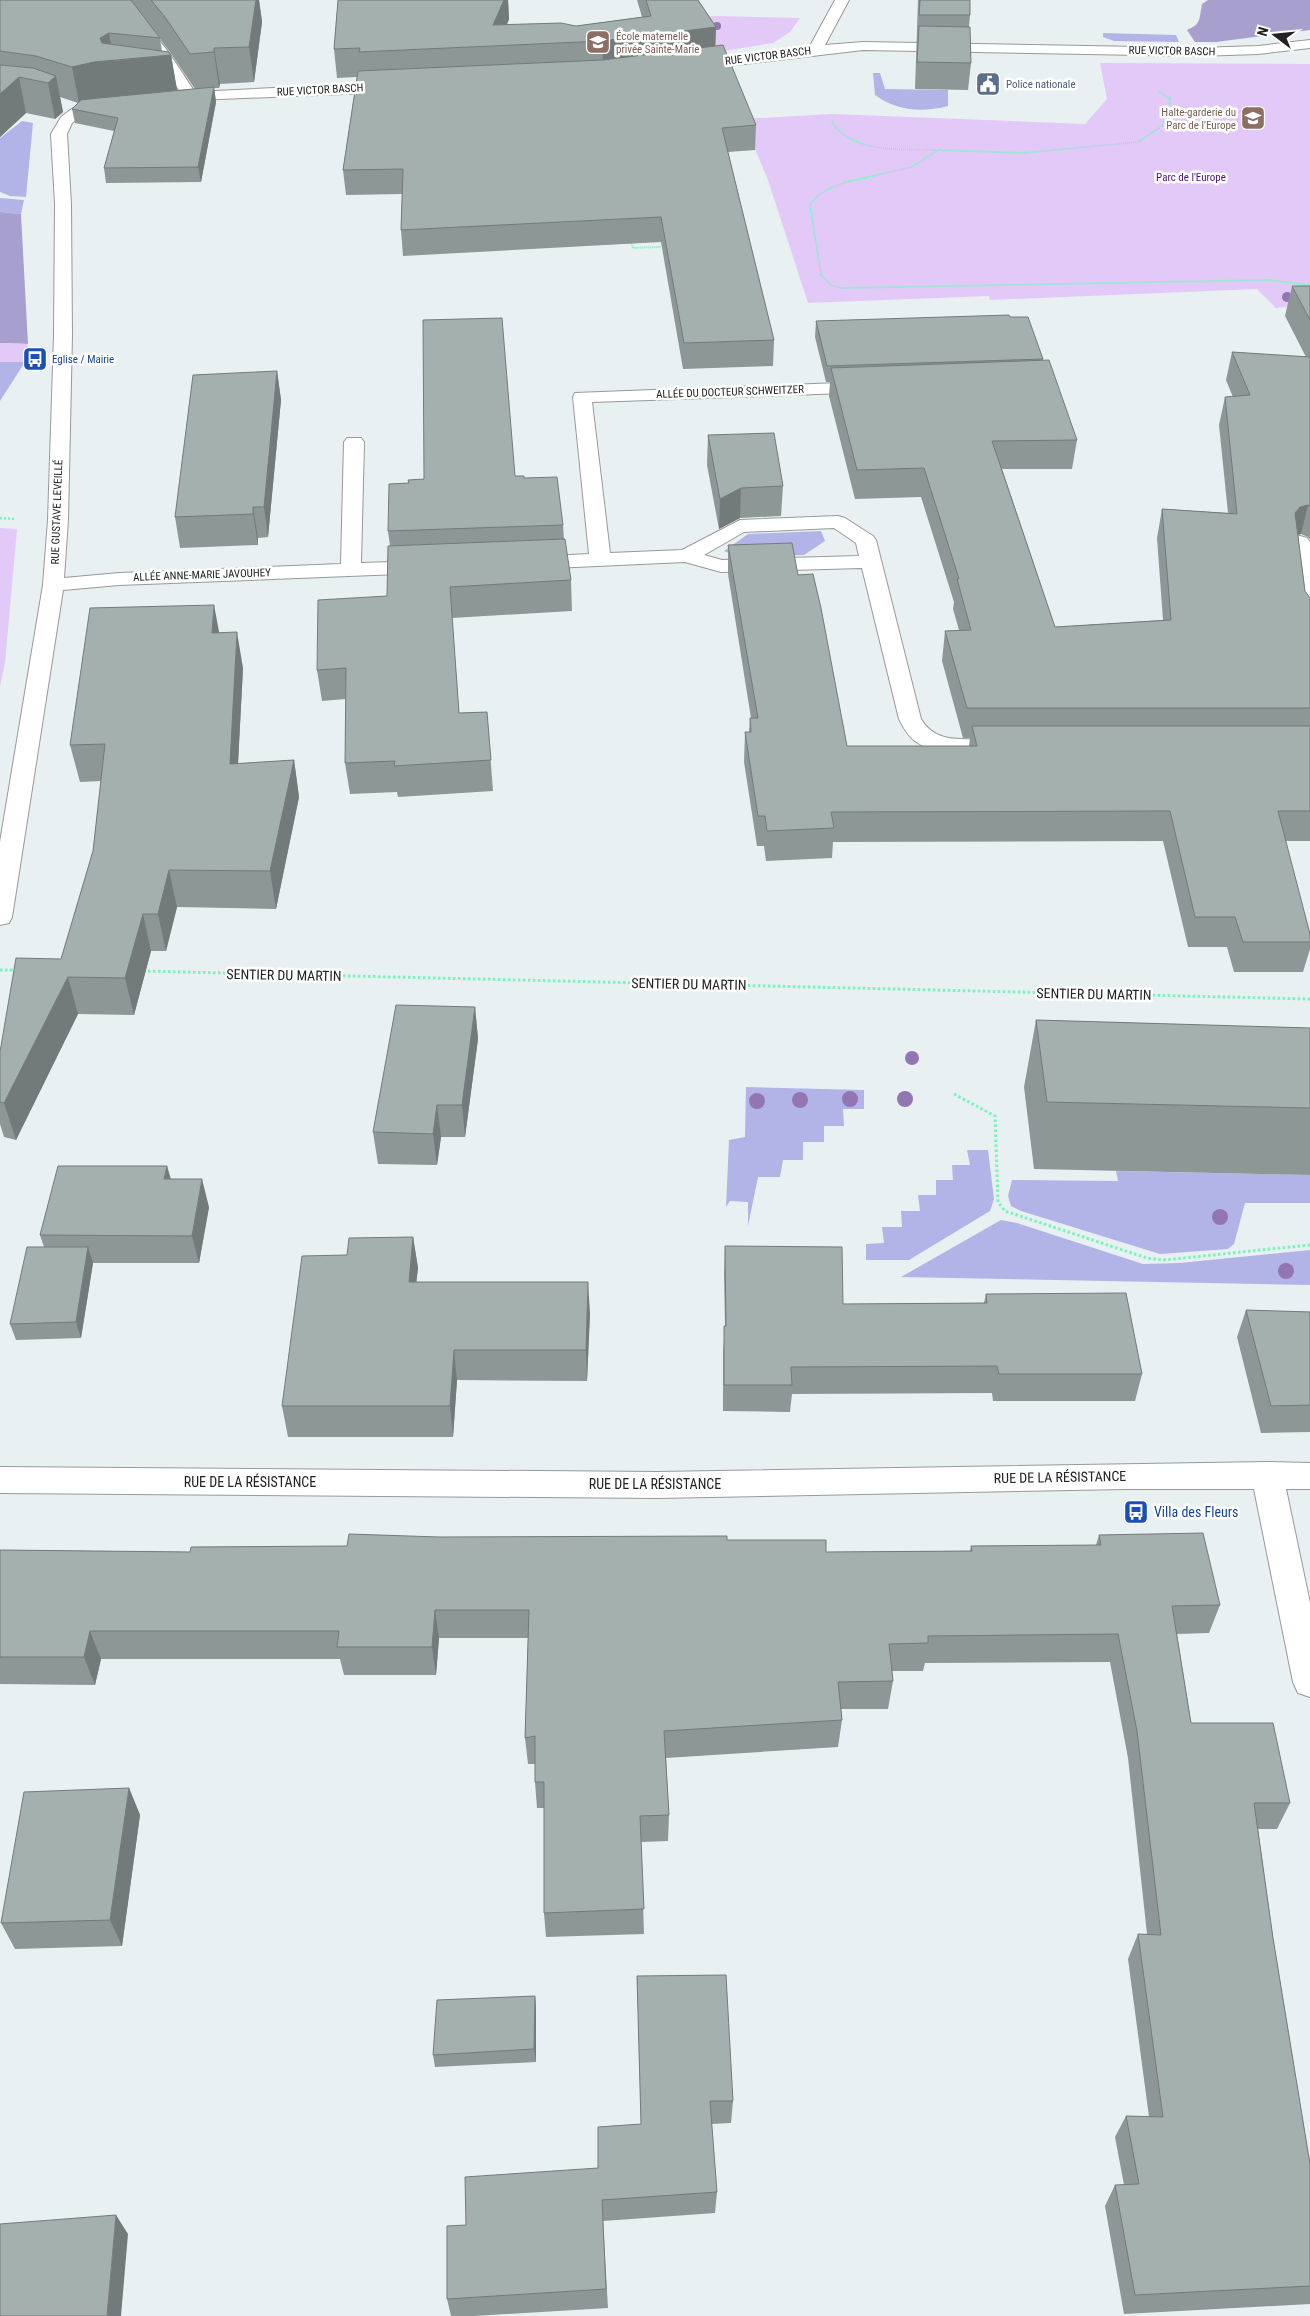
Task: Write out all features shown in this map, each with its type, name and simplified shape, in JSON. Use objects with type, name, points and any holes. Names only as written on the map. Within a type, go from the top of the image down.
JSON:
[{"type":"street","points":[[97,0],[141,27],[190,96]]},
{"type":"street","points":[[815,50],[842,0]]},
{"type":"street","name":"RUE VICTOR BASCH","points":[[682,67],[815,50],[863,46],[1198,52],[1258,50],[1310,44]]},
{"type":"street","points":[[159,80],[181,82]]},
{"type":"street","name":"RUE VICTOR BASCH","points":[[162,100],[190,96],[406,86]]},
{"type":"street","name":"RUE GUSTAVE LEVEILLÉ","points":[[0,917],[6,845],[53,585],[58,520],[63,335],[63,204],[59,134],[70,107],[127,103]]},
{"type":"street","name":"ALLÉE DU DOCTEUR SCHWEITZER","points":[[600,560],[582,397],[886,387]]},
{"type":"street","points":[[351,570],[354,442]]},
{"type":"street","points":[[686,556],[740,526],[838,522],[866,540],[914,731],[926,740],[943,745],[1012,747]]},
{"type":"street","points":[[1300,542],[1310,620]]},
{"type":"street","points":[[510,564],[686,556],[721,566],[871,562]]},
{"type":"street","name":"ALLÉE ANNE-MARIE JAVOUHEY","points":[[53,585],[119,578],[441,566]]},
{"type":"street","points":[[1267,1475],[1310,1682]]},
{"type":"street","name":"RUE DE LA RÉSISTANCE","points":[[0,1480],[657,1485],[1267,1475],[1310,1476]]},
{"type":"path","points":[[832,121],[833,127],[841,136],[863,144],[938,150],[1023,153],[1138,142],[1163,128],[1169,111],[1170,99],[1153,87]]},
{"type":"path","points":[[938,150],[912,167],[846,182],[817,196],[810,205],[810,216],[821,275],[830,285],[841,288],[1268,280],[1310,285]]},
{"type":"path","points":[[631,240],[633,248],[661,247]]},
{"type":"path","points":[[0,970],[19,970]]},
{"type":"path","name":"SENTIER DU MARTIN","points":[[137,971],[1310,999]]},
{"type":"path","points":[[954,1094],[995,1116],[998,1202],[1005,1211],[1147,1258],[1163,1260],[1310,1245]]},
{"type":"shaded area","points":[[1208,0],[1310,0],[1310,30],[1216,42],[1195,42],[1187,30],[1198,23],[1202,4]]},
{"type":"shaded area","points":[[1103,33],[1176,35],[1179,42],[1114,41],[1103,37]]},
{"type":"shaded area","points":[[873,73],[880,73],[885,89],[948,90],[948,106],[919,110],[892,104],[875,95]]},
{"type":"shaded area","points":[[22,121],[33,123],[26,197],[10,196],[0,192],[0,138]]},
{"type":"shaded area","points":[[0,198],[24,200],[21,214],[0,212]]},
{"type":"shaded area","points":[[0,212],[21,214],[28,344],[0,343]]},
{"type":"shaded area","points":[[0,362],[25,362],[0,401]]},
{"type":"shaded area","points":[[821,531],[825,541],[804,555],[738,557],[724,551],[748,534]]},
{"type":"shaded area","points":[[746,1087],[864,1090],[864,1109],[843,1109],[844,1126],[824,1126],[824,1142],[803,1142],[803,1160],[783,1160],[780,1177],[758,1177],[748,1226],[748,1202],[730,1201],[726,1207],[729,1140],[745,1137]]},
{"type":"shaded area","points":[[967,1150],[988,1150],[994,1199],[990,1211],[909,1260],[866,1260],[866,1244],[884,1243],[882,1227],[902,1227],[901,1211],[920,1211],[918,1195],[936,1195],[936,1180],[953,1180],[952,1165],[970,1165]]},
{"type":"shaded area","points":[[1116,1171],[1310,1175],[1310,1203],[1245,1203],[1234,1244],[1228,1249],[1160,1254],[1021,1211],[1011,1206],[1008,1196],[1012,1180],[1118,1181]]},
{"type":"shaded area","points":[[1001,1220],[1017,1223],[1143,1264],[1180,1263],[1310,1250],[1310,1285],[901,1277]]},
{"type":"green space","points":[[700,17],[800,18],[790,32],[773,43],[705,54]]},
{"type":"green space","name":"Parc de l'Europe","points":[[1100,63],[1310,64],[1310,304],[1276,308],[1257,289],[990,300],[989,296],[808,303],[768,180],[742,119],[832,114],[1085,124],[1107,99]]},
{"type":"green space","points":[[0,343],[28,344],[25,362],[0,362]]},
{"type":"green space","points":[[0,528],[17,529],[5,663],[0,686]]},
{"type":"building","points":[[0,0],[131,0],[160,38],[109,33],[100,38],[102,43],[169,52],[171,55],[94,62],[72,67],[36,56],[0,51]]},
{"type":"building","points":[[151,0],[256,0],[249,47],[214,48],[214,52],[190,54]]},
{"type":"building","points":[[338,0],[504,0],[493,25],[561,23],[576,26],[651,16],[646,0],[698,0],[716,27],[602,41],[359,52],[360,48],[334,49]]},
{"type":"building","points":[[920,0],[970,0],[970,15],[919,15]]},
{"type":"building","points":[[919,26],[970,27],[971,63],[917,62]]},
{"type":"building","points":[[723,45],[756,125],[722,128],[774,340],[684,343],[661,217],[401,230],[403,169],[343,170],[358,71],[603,60]]},
{"type":"building","points":[[0,65],[33,68],[56,76],[48,83],[19,77],[0,94]]},
{"type":"building","points":[[214,87],[198,167],[104,168],[118,118],[72,109],[81,100]]},
{"type":"building","points":[[1292,286],[1310,286],[1310,320]]},
{"type":"building","points":[[1009,315],[1010,317],[1028,317],[1043,359],[827,366],[816,321]]},
{"type":"building","points":[[502,318],[515,476],[524,476],[524,478],[557,477],[563,525],[388,531],[389,484],[409,483],[408,480],[424,479],[423,320]]},
{"type":"building","points":[[1232,352],[1310,357],[1310,506],[1300,507],[1295,513],[1305,591],[1310,598],[1310,708],[967,708],[945,631],[971,630],[957,579],[959,579],[924,468],[857,470],[831,368],[1049,360],[1077,440],[992,441],[1055,627],[1171,620],[1162,509],[1237,514],[1225,397],[1250,395]]},
{"type":"building","points":[[277,371],[264,507],[253,507],[253,514],[175,517],[193,375]]},
{"type":"building","points":[[774,433],[783,486],[741,488],[720,499],[708,435]]},
{"type":"building","points":[[565,539],[571,580],[450,587],[459,713],[487,712],[491,760],[394,766],[395,761],[345,763],[346,668],[317,670],[318,600],[387,596],[388,546]]},
{"type":"building","points":[[792,543],[798,575],[813,574],[847,746],[977,746],[972,726],[1310,726],[1310,811],[1278,811],[1310,934],[1310,942],[1243,942],[1235,917],[1195,917],[1170,811],[831,812],[834,828],[767,831],[765,816],[758,816],[745,732],[751,732],[750,718],[758,718],[728,545]]},
{"type":"building","points":[[214,605],[212,633],[237,632],[230,764],[294,760],[270,871],[169,870],[158,914],[143,914],[125,978],[68,977],[4,1103],[0,1102],[0,1052],[16,958],[61,959],[93,851],[105,744],[70,745],[90,608]]},
{"type":"building","points":[[396,1005],[475,1007],[462,1105],[437,1105],[433,1134],[373,1132]]},
{"type":"building","points":[[1036,1020],[1310,1028],[1310,1108],[1047,1102]]},
{"type":"building","points":[[58,1166],[167,1166],[164,1179],[202,1179],[192,1236],[40,1235]]},
{"type":"building","points":[[413,1237],[409,1282],[588,1282],[586,1350],[454,1350],[450,1406],[282,1406],[302,1256],[347,1255],[349,1238]]},
{"type":"building","points":[[725,1246],[842,1247],[843,1304],[987,1303],[986,1294],[1126,1293],[1142,1374],[999,1374],[997,1366],[791,1367],[792,1385],[724,1385],[724,1326],[726,1326]]},
{"type":"building","points":[[27,1247],[88,1247],[76,1322],[10,1324]]},
{"type":"building","points":[[1246,1310],[1310,1312],[1310,1405],[1271,1406]]},
{"type":"building","points":[[1203,1533],[1220,1605],[1172,1606],[1191,1723],[1273,1723],[1290,1803],[1254,1803],[1273,1938],[1310,2164],[1310,2286],[1135,2295],[1115,2185],[1139,2184],[1126,2116],[1163,2117],[1138,1934],[1161,1935],[1137,1731],[1118,1634],[928,1636],[928,1643],[889,1644],[893,1681],[838,1682],[842,1720],[664,1731],[669,1815],[640,1816],[644,1909],[544,1913],[544,1782],[535,1782],[535,1736],[525,1738],[529,1610],[435,1610],[432,1647],[337,1647],[339,1631],[90,1631],[84,1657],[0,1657],[0,1550],[190,1552],[191,1547],[347,1546],[349,1534],[439,1537],[727,1536],[727,1540],[826,1540],[826,1552],[972,1551],[971,1546],[1101,1545],[1099,1535]]},
{"type":"building","points":[[129,1788],[110,1920],[1,1923],[24,1792]]},
{"type":"building","points":[[726,1975],[733,2101],[710,2101],[717,2192],[602,2200],[606,2289],[447,2299],[447,2226],[466,2225],[465,2177],[598,2168],[598,2127],[641,2124],[637,1976]]},
{"type":"building","points":[[535,1996],[534,2049],[433,2055],[437,2000]]},
{"type":"building","points":[[116,2215],[107,2316],[0,2316],[0,2224]]},
{"type":"place","name":"École maternelle privée Sainte-Marie","points":[[598,42]]},
{"type":"place","name":"Police nationale","points":[[988,84]]},
{"type":"place","name":"Halte-garderie du Parc de l'Europe","points":[[1253,118]]},
{"type":"place","name":"Eglise / Mairie","points":[[35,359]]},
{"type":"place","name":"Villa des Fleurs","points":[[1136,1512]]}]
